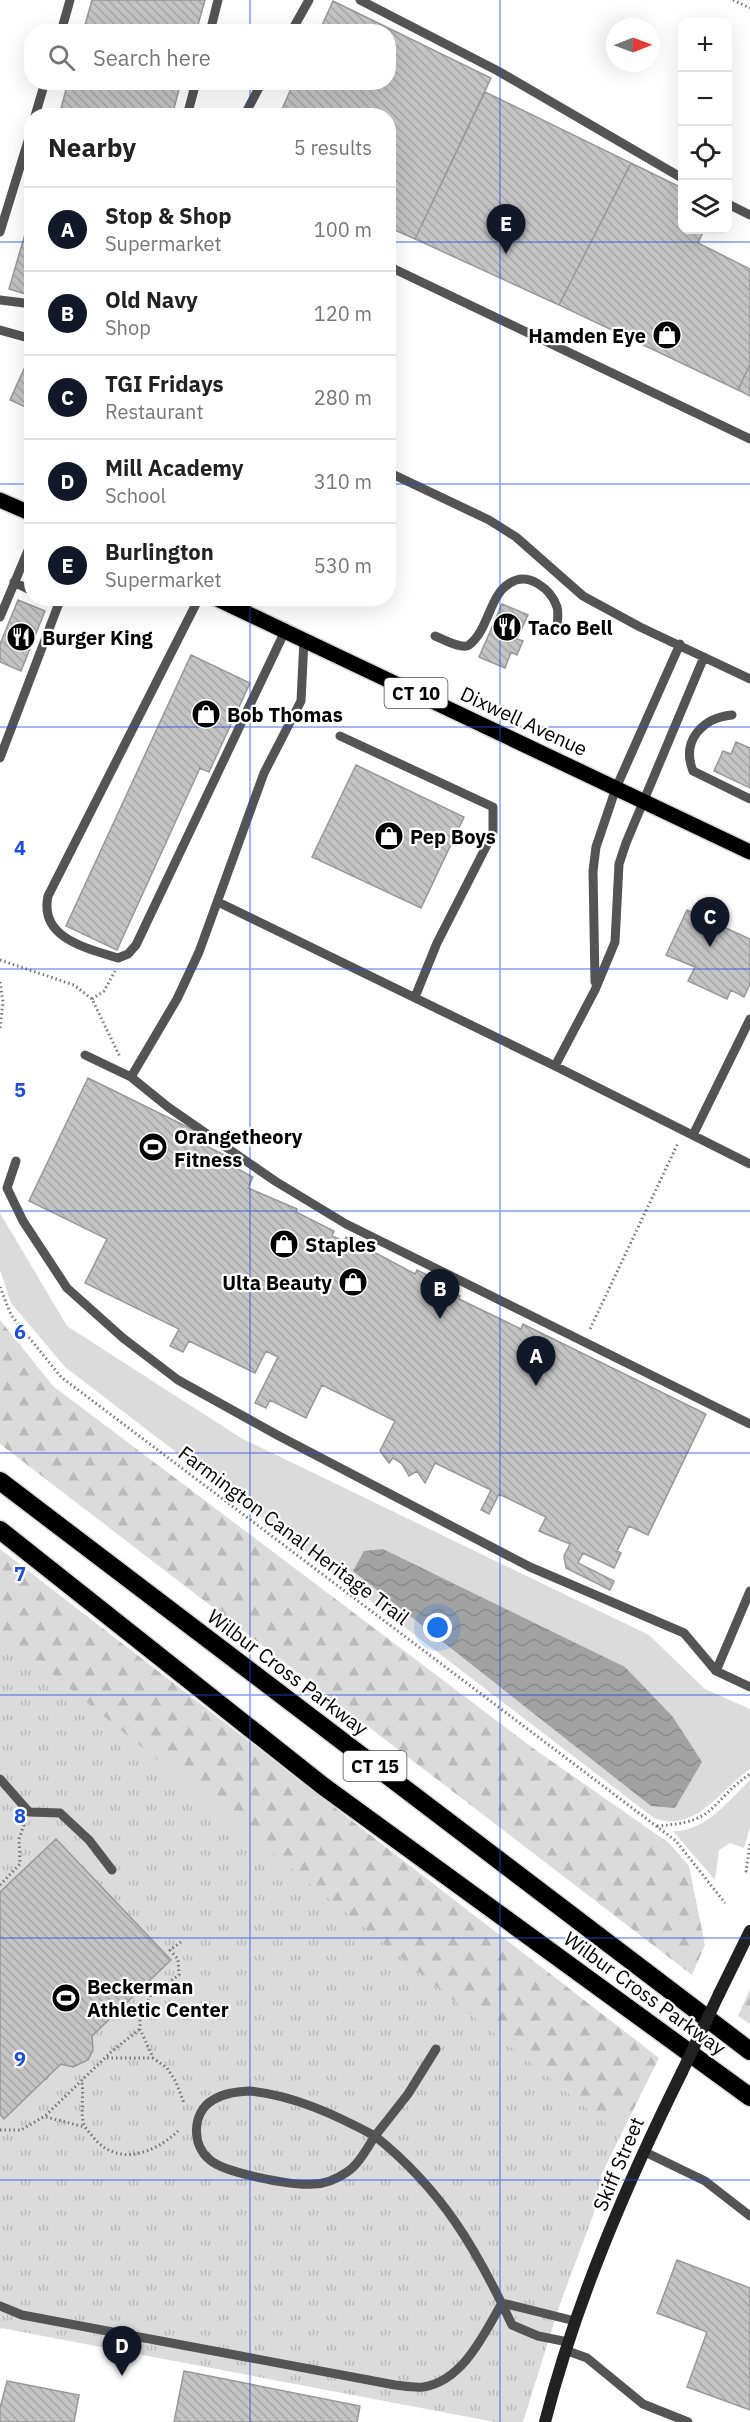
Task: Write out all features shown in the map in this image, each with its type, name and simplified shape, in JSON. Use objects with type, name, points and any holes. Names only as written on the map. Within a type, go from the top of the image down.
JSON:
[{"type":"highway","name":"Wilbur Cross Parkway","points":[[0,1481],[750,2051]]},
{"type":"highway","name":"Wilbur Cross Parkway","points":[[0,1530],[323,1786],[750,2097]]},
{"type":"main road","points":[[0,500],[24,510]]},
{"type":"main road","name":"Dixwell Avenue","points":[[248,606],[285,631],[750,852]]},
{"type":"main road","name":"Skiff Street","points":[[545,2422],[575,2321],[643,2151],[750,1931]]},
{"type":"lane","points":[[63,24],[70,0]]},
{"type":"lane","points":[[212,24],[218,0]]},
{"type":"lane","points":[[296,24],[309,0]]},
{"type":"lane","points":[[360,0],[498,71],[678,176]]},
{"type":"lane","points":[[37,108],[43,90]]},
{"type":"lane","points":[[189,108],[194,90]]},
{"type":"lane","points":[[248,108],[258,90]]},
{"type":"lane","points":[[0,232],[24,154]]},
{"type":"lane","points":[[732,206],[750,215]]},
{"type":"lane","points":[[396,270],[750,439]]},
{"type":"lane","points":[[0,300],[24,303]]},
{"type":"lane","points":[[0,330],[24,337]]},
{"type":"lane","points":[[396,476],[489,520],[516,537],[583,596],[640,627],[750,679]]},
{"type":"lane","points":[[0,616],[24,559]]},
{"type":"lane","points":[[435,636],[463,647],[469,645],[479,633],[503,587],[519,579],[533,581],[549,592],[558,608],[557,630]]},
{"type":"lane","points":[[14,582],[24,587]]},
{"type":"lane","points":[[0,758],[58,606]]},
{"type":"lane","points":[[195,606],[48,896],[45,910],[57,934],[118,958],[128,954],[136,945],[285,631]]},
{"type":"lane","points":[[131,1077],[177,999],[200,952],[264,773],[301,701],[304,640]]},
{"type":"lane","points":[[595,990],[595,855],[616,788],[680,644]]},
{"type":"lane","points":[[555,1066],[595,990],[615,942],[619,864],[704,657]]},
{"type":"lane","points":[[732,715],[717,717],[706,722],[690,746],[688,758],[693,771],[750,799]]},
{"type":"lane","points":[[340,736],[493,807],[493,833],[437,943],[415,998]]},
{"type":"lane","points":[[218,902],[750,1164]]},
{"type":"lane","points":[[693,1135],[750,1019]]},
{"type":"lane","points":[[85,1055],[131,1077],[168,1107],[275,1181],[346,1224],[750,1424]]},
{"type":"lane","points":[[16,1161],[7,1188],[23,1221],[67,1288],[123,1338],[178,1380],[279,1436],[530,1567],[684,1633],[716,1671],[750,1687]]},
{"type":"lane","points":[[716,1671],[750,1591]]},
{"type":"lane","points":[[0,1779],[29,1812],[60,1813],[89,1840],[112,1870]]},
{"type":"lane","points":[[436,2049],[408,2094],[375,2136],[349,2171],[331,2181],[301,2184],[217,2164],[201,2150],[196,2127],[202,2111],[213,2100],[232,2092],[249,2091],[286,2098],[350,2122],[375,2136],[407,2162],[435,2193],[472,2248],[512,2325],[566,2346],[587,2358],[643,2404],[688,2422]]},
{"type":"lane","points":[[643,2151],[705,2181],[750,2216]]},
{"type":"lane","points":[[0,2306],[22,2315],[395,2385],[421,2387],[435,2384],[456,2370],[480,2342],[502,2303]]},
{"type":"lane","points":[[502,2303],[575,2321]]},
{"type":"path","points":[[733,0],[750,8]]},
{"type":"path","points":[[92,999],[104,991],[114,974],[118,958]]},
{"type":"path","points":[[0,960],[74,985],[92,999],[131,1077]]},
{"type":"path","points":[[0,982],[3,1002],[0,1029]]},
{"type":"path","points":[[590,1329],[678,1143]]},
{"type":"path","name":"Farmington Canal Heritage Trail","points":[[0,1287],[11,1315],[61,1377],[676,1841],[725,1903]]},
{"type":"path","points":[[655,1826],[684,1824],[703,1817],[750,1774]]},
{"type":"path","points":[[0,1885],[20,1864],[19,1839],[29,1812]]},
{"type":"path","points":[[750,1844],[746,1863],[746,1871],[750,1873]]},
{"type":"path","points":[[180,1942],[170,1950],[178,1959],[179,1975],[151,1995],[140,2016],[140,2029],[142,2039],[153,2058],[167,2067],[176,2082],[184,2103]]},
{"type":"path","points":[[0,2130],[21,2130],[45,2116],[140,2029]]},
{"type":"path","points":[[106,2058],[153,2058]]},
{"type":"path","points":[[82,2083],[85,2127],[98,2144],[113,2152],[140,2155],[155,2149],[178,2131]]},
{"type":"path","points":[[45,2116],[85,2127]]},
{"type":"green space","points":[[0,1213],[67,1326],[241,1438],[649,1635],[705,1689],[750,1709],[750,1769],[695,1815],[682,1820],[669,1821],[654,1818],[65,1367],[11,1303],[0,1270]]},
{"type":"green space","points":[[0,1320],[53,1386],[537,1751],[669,1843],[689,1866],[705,1945],[692,1975],[0,1444]]},
{"type":"green space","points":[[0,1549],[659,2058],[600,2177],[0,1734]]},
{"type":"green space","name":"Beckerman Athletic Center","points":[[0,1632],[606,2124],[609,2108],[628,2120],[602,2172],[594,2213],[560,2304],[523,2422],[495,2422],[1,2328],[0,2330]]},
{"type":"green space","points":[[750,1780],[750,1828],[744,1848],[730,1843],[719,1850],[715,1880],[673,1831],[685,1830],[706,1821]]},
{"type":"green space","points":[[750,1989],[750,2024],[738,2016]]},
{"type":"water","points":[[383,1549],[625,1667],[673,1717],[702,1762],[675,1808],[651,1806],[353,1571],[364,1551]]},
{"type":"building","points":[[92,0],[205,0],[198,24],[85,24]]},
{"type":"building","points":[[333,1],[380,24],[323,24]]},
{"type":"building","points":[[396,32],[491,78],[415,239],[396,231],[396,108],[283,108],[290,90],[396,90]]},
{"type":"building","points":[[66,90],[179,90],[174,108],[61,108]]},
{"type":"building","points":[[485,92],[631,163],[559,305],[415,239]]},
{"type":"building","points":[[631,163],[678,186],[678,234],[702,234],[698,243],[750,269],[750,364],[738,390],[559,305]]},
{"type":"building","points":[[24,237],[24,294],[9,289]]},
{"type":"building","points":[[750,364],[750,396],[738,390]]},
{"type":"building","points":[[24,369],[24,406],[10,400]]},
{"type":"building","points":[[18,600],[24,602],[24,606],[33,606],[45,611],[21,671],[0,662],[0,644]]},
{"type":"building","name":"Taco Bell","points":[[502,604],[528,615],[517,639],[523,641],[517,655],[511,652],[505,668],[479,657]]},
{"type":"building","points":[[191,655],[250,683],[209,772],[200,768],[117,950],[66,926]]},
{"type":"building","points":[[736,742],[750,748],[750,788],[714,771],[723,751],[731,754]]},
{"type":"building","points":[[356,765],[464,817],[421,908],[312,857]]},
{"type":"building","points":[[687,910],[750,939],[750,984],[744,997],[731,990],[727,999],[688,981],[695,967],[666,955]]},
{"type":"building","points":[[88,1078],[200,1133],[196,1141],[239,1162],[236,1168],[253,1177],[248,1188],[297,1209],[296,1212],[334,1231],[332,1236],[344,1241],[346,1237],[415,1274],[417,1270],[429,1276],[430,1273],[454,1284],[450,1291],[460,1296],[459,1299],[521,1329],[523,1324],[706,1414],[648,1535],[629,1526],[617,1551],[621,1553],[614,1568],[583,1553],[578,1563],[614,1581],[610,1590],[566,1568],[564,1556],[570,1544],[539,1531],[546,1517],[499,1494],[489,1514],[481,1510],[491,1490],[435,1463],[425,1483],[417,1471],[409,1476],[402,1464],[393,1458],[389,1463],[380,1451],[395,1421],[322,1385],[306,1418],[270,1400],[266,1408],[255,1403],[278,1357],[266,1351],[255,1373],[189,1341],[183,1352],[170,1346],[179,1329],[85,1283],[107,1239],[29,1201]]},
{"type":"building","name":"Beckerman Athletic Center","points":[[56,1839],[171,1960],[92,2036],[93,2050],[88,2060],[73,2067],[61,2064],[4,2119],[0,2114],[0,1892]]},
{"type":"building","points":[[677,2260],[750,2288],[750,2410],[687,2387],[707,2332],[657,2313]]},
{"type":"building","points":[[184,2371],[360,2406],[357,2422],[174,2422]]},
{"type":"building","points":[[7,2381],[79,2395],[74,2422],[0,2422],[0,2408]]},
{"type":"place","name":"Burlington","points":[[506,254]]},
{"type":"place","name":"Hamden Eye","points":[[667,335]]},
{"type":"place","name":"Taco Bell","points":[[507,627]]},
{"type":"place","name":"Burger King","points":[[21,637]]},
{"type":"place","name":"Bob Thomas","points":[[206,714]]},
{"type":"place","name":"Pep Boys","points":[[389,836]]},
{"type":"place","name":"TGI Fridays","points":[[710,947]]},
{"type":"place","name":"Orangetheory Fitness","points":[[153,1147]]},
{"type":"place","name":"Staples","points":[[284,1244]]},
{"type":"place","name":"Ulta Beauty","points":[[353,1282]]},
{"type":"place","name":"Old Navy","points":[[440,1319]]},
{"type":"place","name":"Stop & Shop","points":[[536,1386]]},
{"type":"place","name":"Beckerman Athletic Center","points":[[66,1998]]},
{"type":"place","name":"Mill Academy","points":[[122,2376]]}]
